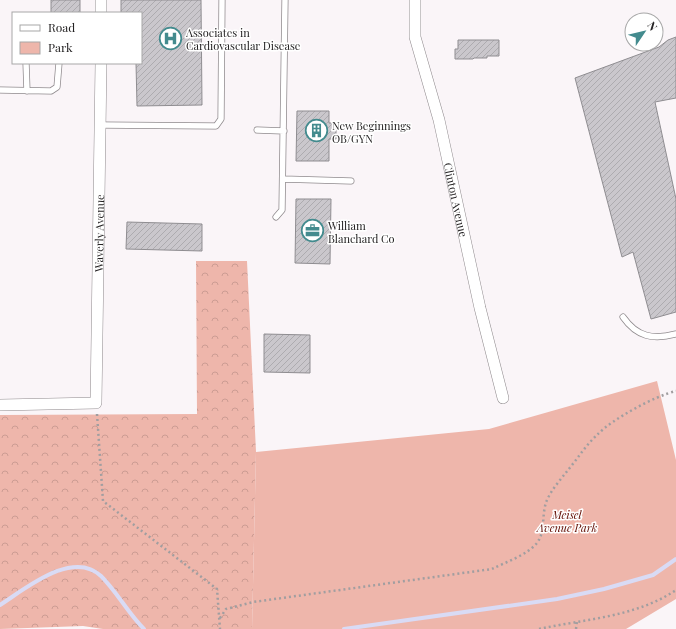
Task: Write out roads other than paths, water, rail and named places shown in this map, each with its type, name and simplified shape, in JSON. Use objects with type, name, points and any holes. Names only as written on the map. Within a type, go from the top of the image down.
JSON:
[{"type":"street","points":[[101,0],[101,12]]},
{"type":"street","name":"Clinton Avenue","points":[[416,0],[415,37],[439,120],[480,308],[503,398]]},
{"type":"street","name":"Waverly Avenue","points":[[0,405],[96,403],[100,64]]},
{"type":"lane","points":[[100,126],[216,126],[221,119],[222,0]]},
{"type":"lane","points":[[276,216],[282,210],[285,0]]},
{"type":"lane","points":[[26,64],[27,91]]},
{"type":"lane","points":[[0,90],[51,91],[58,88],[59,64]]},
{"type":"lane","points":[[257,130],[284,131]]},
{"type":"lane","points":[[283,179],[351,181]]},
{"type":"lane","points":[[623,317],[632,329],[646,336],[676,334]]},
{"type":"waterway","points":[[344,629],[557,599],[604,589],[653,575],[676,559]]},
{"type":"waterway","points":[[0,605],[49,574],[63,569],[77,567],[90,569],[107,582],[144,629]]},
{"type":"place","name":"Associates in Cardiovascular Disease","points":[[171,38]]},
{"type":"place","name":"New Beginnings OB/GYN","points":[[316,131]]},
{"type":"place","name":"William Blanchard Co","points":[[313,231]]},
{"type":"park label","name":"Meisel Avenue Park","points":[[567,520]]}]
